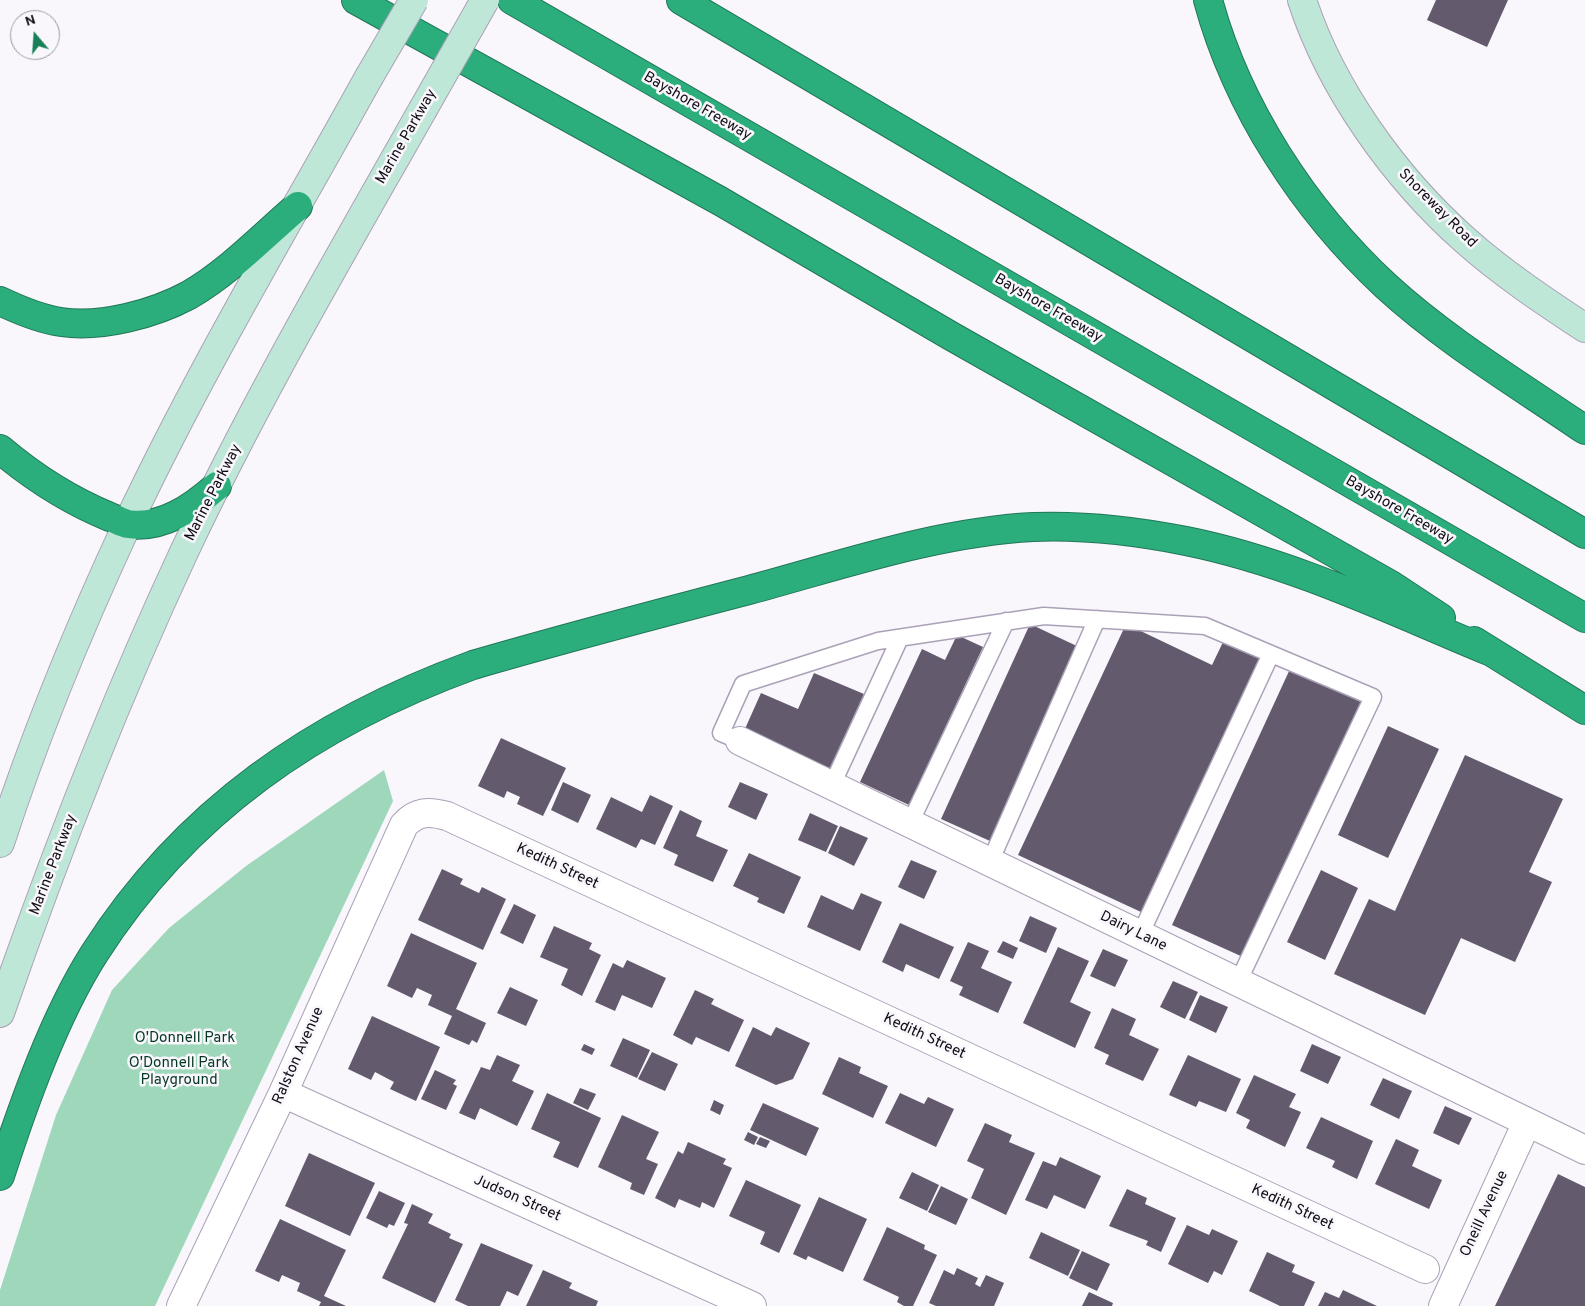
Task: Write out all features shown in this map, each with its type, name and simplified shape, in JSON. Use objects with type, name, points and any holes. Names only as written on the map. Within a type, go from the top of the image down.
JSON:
[{"type":"highway","points":[[356,0],[720,201],[951,336],[1391,585],[1489,651],[1585,710]]},
{"type":"highway","name":"Bayshore Freeway","points":[[512,0],[1585,618]]},
{"type":"highway","points":[[681,0],[1585,534]]},
{"type":"highway","points":[[1208,0],[1223,50],[1245,97],[1268,138],[1295,179],[1355,254],[1386,286],[1425,318],[1585,430]]},
{"type":"highway","points":[[0,301],[21,311],[62,322],[107,321],[146,313],[189,295],[228,267],[298,206]]},
{"type":"highway","points":[[0,449],[81,505],[128,524],[153,523],[174,516],[195,505],[216,486]]},
{"type":"highway","points":[[0,1176],[36,1074],[63,1013],[94,955],[131,903],[174,852],[223,805],[272,767],[323,733],[372,706],[421,684],[473,665],[890,553],[989,532],[1034,527],[1080,527],[1131,532],[1236,552],[1292,570],[1489,651]]},
{"type":"main road","points":[[0,843],[51,704],[128,524],[254,281],[414,0]]},
{"type":"main road","name":"Marine Parkway","points":[[0,1013],[24,942],[125,687],[184,552],[216,486],[303,321],[485,0]]},
{"type":"main road","name":"Shoreway Road","points":[[1302,0],[1343,94],[1402,177],[1464,240],[1531,292],[1585,328]]},
{"type":"street","name":"Dairy Lane","points":[[740,741],[1585,1150]]},
{"type":"street","name":"Ralston Avenue","points":[[181,1306],[283,1093],[404,825],[412,817],[422,812]]},
{"type":"street","name":"Kedith Street","points":[[422,812],[447,816],[1425,1269]]},
{"type":"street","name":"Judson Street","points":[[283,1093],[752,1306]]},
{"type":"street","name":"Oneill Avenue","points":[[1443,1306],[1527,1122]]},
{"type":"lane","points":[[740,741],[721,733],[743,684],[878,641],[1044,616],[1205,626],[1373,697],[1238,982]]},
{"type":"lane","points":[[990,862],[1097,619]]},
{"type":"lane","points":[[910,824],[1006,622]]},
{"type":"lane","points":[[832,785],[900,638]]},
{"type":"lane","points":[[1140,935],[1271,654]]},
{"type":"lane","points":[[1425,1269],[1455,1281]]},
{"type":"green space","name":"O'Donnell Park","points":[[384,770],[393,801],[155,1306],[0,1306],[0,1290],[56,1115],[112,990],[169,928],[246,866]]},
{"type":"building","points":[[1436,0],[1508,0],[1487,47],[1427,20]]},
{"type":"building","points":[[1030,624],[1079,647],[990,841],[941,819]]},
{"type":"building","points":[[1126,624],[1212,665],[1224,640],[1261,657],[1141,912],[1018,855]]},
{"type":"building","points":[[957,635],[983,647],[909,805],[860,782],[922,649],[945,660]]},
{"type":"building","points":[[1290,669],[1361,702],[1243,957],[1172,925]]},
{"type":"building","points":[[814,673],[864,694],[832,769],[744,731],[761,693],[798,709]]},
{"type":"building","points":[[1388,726],[1439,749],[1388,858],[1338,835]]},
{"type":"building","points":[[501,738],[566,768],[543,816],[517,804],[520,797],[507,791],[504,798],[478,786]]},
{"type":"building","points":[[1465,755],[1563,799],[1529,872],[1552,882],[1515,962],[1461,938],[1425,1015],[1334,974],[1369,899],[1395,911]]},
{"type":"building","points":[[563,782],[591,795],[578,823],[551,810]]},
{"type":"building","points":[[740,782],[768,794],[756,820],[728,807]]},
{"type":"building","points":[[650,795],[673,806],[655,845],[641,839],[636,848],[596,829],[611,797],[642,812]]},
{"type":"building","points":[[680,810],[702,821],[696,836],[728,850],[713,882],[674,865],[678,855],[663,848]]},
{"type":"building","points":[[810,813],[838,826],[826,852],[798,840]]},
{"type":"building","points":[[840,826],[868,838],[854,866],[828,853]]},
{"type":"building","points":[[749,853],[801,877],[784,914],[757,902],[759,898],[733,886]]},
{"type":"building","points":[[911,860],[937,871],[924,899],[898,887]]},
{"type":"building","points":[[442,869],[463,879],[460,884],[479,893],[482,887],[506,899],[483,950],[418,920]]},
{"type":"building","points":[[1321,870],[1358,888],[1325,960],[1287,942]]},
{"type":"building","points":[[861,893],[882,902],[860,951],[807,927],[821,895],[853,910]]},
{"type":"building","points":[[514,904],[536,915],[523,944],[500,933]]},
{"type":"building","points":[[1030,916],[1057,928],[1046,953],[1019,941]]},
{"type":"building","points":[[900,923],[954,947],[939,979],[906,964],[903,972],[882,962]]},
{"type":"building","points":[[554,926],[592,943],[589,949],[601,955],[582,996],[561,985],[568,969],[540,957]]},
{"type":"building","points":[[411,933],[477,963],[456,1009],[486,1023],[477,1043],[472,1040],[469,1045],[444,1034],[452,1016],[428,1005],[432,995],[417,988],[412,998],[387,986]]},
{"type":"building","points":[[1003,941],[1018,948],[1013,959],[997,952]]},
{"type":"building","points":[[968,942],[989,951],[981,968],[1012,982],[998,1013],[959,995],[963,987],[950,981]]},
{"type":"building","points":[[1058,947],[1089,961],[1070,1002],[1091,1012],[1075,1048],[1023,1023]]},
{"type":"building","points":[[1103,949],[1128,960],[1115,987],[1090,976]]},
{"type":"building","points":[[627,960],[666,978],[652,1008],[622,995],[615,1011],[595,1002],[613,963],[623,968]]},
{"type":"building","points":[[1173,981],[1198,992],[1185,1019],[1160,1007]]},
{"type":"building","points":[[510,987],[538,1000],[526,1026],[497,1013]]},
{"type":"building","points":[[695,990],[714,999],[711,1004],[744,1020],[729,1052],[696,1037],[692,1045],[673,1035]]},
{"type":"building","points":[[1200,995],[1228,1007],[1216,1033],[1189,1020]]},
{"type":"building","points":[[1112,1008],[1136,1019],[1129,1035],[1159,1049],[1143,1081],[1105,1064],[1109,1055],[1094,1048]]},
{"type":"building","points":[[372,1016],[440,1047],[416,1101],[390,1089],[394,1082],[375,1072],[371,1080],[348,1069]]},
{"type":"building","points":[[753,1027],[771,1036],[776,1027],[810,1043],[793,1079],[776,1085],[735,1066]]},
{"type":"building","points":[[623,1038],[650,1050],[637,1078],[610,1066]]},
{"type":"building","points":[[584,1044],[595,1049],[592,1055],[581,1050]]},
{"type":"building","points":[[1312,1044],[1341,1057],[1328,1084],[1300,1071]]},
{"type":"building","points":[[652,1052],[678,1064],[665,1091],[638,1079]]},
{"type":"building","points":[[497,1055],[520,1065],[512,1081],[534,1091],[517,1126],[480,1108],[475,1120],[459,1113],[481,1067],[490,1070]]},
{"type":"building","points":[[1188,1055],[1241,1079],[1226,1112],[1199,1101],[1196,1107],[1169,1095]]},
{"type":"building","points":[[839,1057],[861,1067],[859,1073],[888,1086],[873,1118],[822,1094]]},
{"type":"building","points":[[435,1070],[456,1080],[453,1084],[457,1086],[446,1110],[421,1099]]},
{"type":"building","points":[[1254,1075],[1296,1094],[1289,1107],[1301,1112],[1285,1147],[1246,1128],[1250,1120],[1236,1113]]},
{"type":"building","points":[[1383,1078],[1412,1091],[1399,1119],[1370,1105]]},
{"type":"building","points":[[580,1088],[596,1094],[588,1110],[573,1103]]},
{"type":"building","points":[[547,1093],[601,1118],[578,1168],[553,1157],[560,1142],[531,1129]]},
{"type":"building","points":[[900,1093],[924,1104],[928,1097],[954,1109],[936,1147],[885,1123]]},
{"type":"building","points":[[714,1100],[724,1105],[720,1115],[710,1110]]},
{"type":"building","points":[[763,1103],[819,1128],[806,1156],[750,1130]]},
{"type":"building","points":[[1445,1106],[1472,1118],[1459,1145],[1433,1133]]},
{"type":"building","points":[[622,1115],[659,1132],[646,1159],[658,1164],[644,1195],[630,1189],[632,1183],[598,1167]]},
{"type":"building","points":[[1321,1117],[1373,1141],[1357,1179],[1332,1167],[1335,1161],[1306,1148]]},
{"type":"building","points":[[985,1123],[1012,1135],[1009,1142],[1035,1153],[1006,1215],[971,1198],[984,1169],[967,1161]]},
{"type":"building","points":[[748,1132],[758,1137],[754,1145],[744,1140]]},
{"type":"building","points":[[760,1137],[770,1141],[766,1148],[756,1144]]},
{"type":"building","points":[[1396,1139],[1419,1150],[1412,1166],[1442,1180],[1429,1209],[1375,1184]]},
{"type":"building","points":[[688,1142],[726,1159],[723,1164],[732,1168],[714,1208],[702,1202],[700,1208],[679,1199],[675,1208],[655,1198],[678,1151],[683,1154]]},
{"type":"building","points":[[309,1153],[375,1183],[350,1236],[285,1206]]},
{"type":"building","points":[[1060,1157],[1101,1176],[1085,1209],[1054,1195],[1047,1209],[1025,1200],[1043,1161],[1056,1166]]},
{"type":"building","points":[[912,1172],[939,1185],[927,1211],[899,1198]]},
{"type":"building","points":[[1558,1174],[1585,1187],[1585,1306],[1495,1306]]},
{"type":"building","points":[[746,1180],[801,1205],[779,1253],[760,1244],[765,1232],[729,1216]]},
{"type":"building","points":[[941,1186],[968,1199],[956,1225],[928,1212]]},
{"type":"building","points":[[1127,1189],[1147,1198],[1145,1204],[1176,1218],[1161,1252],[1146,1245],[1148,1241],[1109,1226]]},
{"type":"building","points":[[379,1191],[405,1203],[394,1226],[389,1224],[387,1228],[366,1218]]},
{"type":"building","points":[[819,1197],[867,1219],[843,1272],[808,1256],[806,1260],[793,1254]]},
{"type":"building","points":[[412,1204],[433,1214],[428,1223],[451,1234],[449,1238],[463,1244],[435,1303],[382,1278],[408,1224],[404,1223]]},
{"type":"building","points":[[280,1219],[346,1250],[324,1296],[346,1306],[319,1306],[321,1302],[297,1291],[300,1283],[282,1275],[279,1282],[255,1271]]},
{"type":"building","points":[[1187,1225],[1209,1235],[1212,1229],[1238,1241],[1222,1275],[1214,1271],[1208,1283],[1168,1264]]},
{"type":"building","points":[[887,1227],[925,1245],[924,1249],[937,1255],[913,1306],[904,1306],[897,1302],[899,1297],[863,1280]]},
{"type":"building","points":[[1041,1232],[1080,1250],[1068,1276],[1029,1258]]},
{"type":"building","points":[[481,1243],[533,1265],[518,1296],[507,1291],[500,1306],[468,1306],[455,1300]]},
{"type":"building","points":[[1082,1251],[1110,1264],[1097,1291],[1069,1278]]},
{"type":"building","points":[[1267,1252],[1295,1265],[1292,1272],[1315,1282],[1304,1306],[1280,1306],[1249,1291]]},
{"type":"building","points":[[957,1268],[978,1278],[975,1284],[980,1287],[986,1275],[1004,1283],[994,1306],[936,1306],[929,1303],[944,1270],[954,1275]]},
{"type":"building","points":[[543,1270],[572,1283],[569,1288],[598,1301],[596,1306],[526,1306]]},
{"type":"building","points":[[1343,1290],[1377,1306],[1318,1306],[1325,1292],[1339,1298]]},
{"type":"building","points":[[1089,1292],[1113,1303],[1112,1306],[1082,1306]]},
{"type":"park label","name":"O'Donnell Park Playground","points":[[179,1072]]}]
